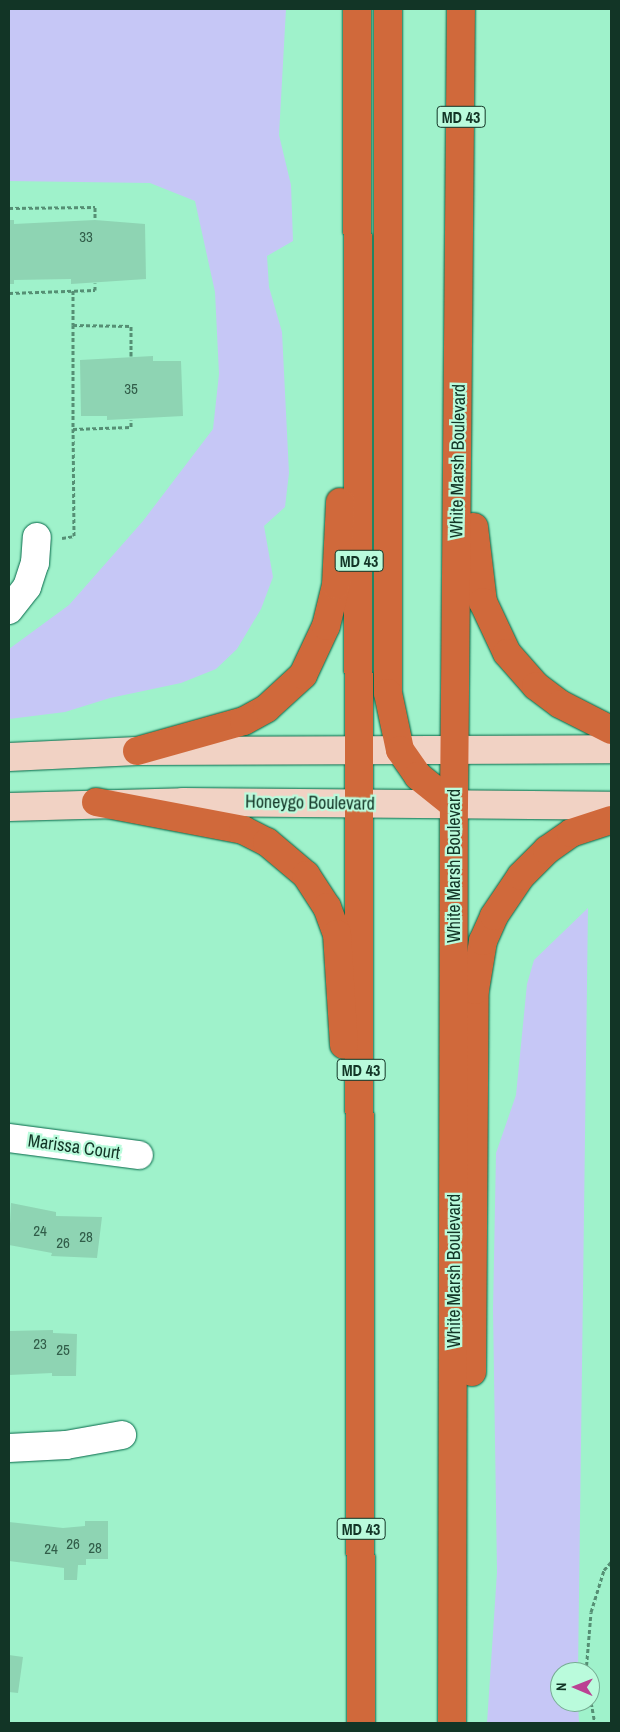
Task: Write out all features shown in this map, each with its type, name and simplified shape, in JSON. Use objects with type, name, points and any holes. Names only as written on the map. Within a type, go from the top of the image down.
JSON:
[{"type":"highway","name":"MD 43","points":[[357,9],[362,1336],[361,1723]]},
{"type":"highway","points":[[388,9],[387,670],[391,720],[400,750],[418,776],[454,805]]},
{"type":"highway","name":"White Marsh Boulevard","points":[[452,1723],[454,805],[461,9]]},
{"type":"highway","points":[[136,751],[216,731],[267,708],[302,675],[326,626],[338,573],[340,536],[343,182],[357,96]]},
{"type":"highway","points":[[460,225],[474,440],[475,552],[483,602],[498,638],[524,674],[560,704],[611,730]]},
{"type":"highway","points":[[96,802],[243,830],[267,842],[306,875],[327,907],[337,934],[362,1336]]},
{"type":"highway","points":[[453,1657],[465,1578],[474,1293],[478,966],[494,916],[521,876],[547,850],[571,833],[611,820]]},
{"type":"main road","points":[[9,757],[136,751],[611,748]]},
{"type":"main road","name":"Honeygo Boulevard","points":[[9,807],[96,802],[611,806]]},
{"type":"street","points":[[9,610],[27,587],[35,562],[37,537]]},
{"type":"street","name":"Marissa Court","points":[[9,1138],[139,1155]]},
{"type":"street","points":[[9,1448],[66,1445],[122,1435]]},
{"type":"path","points":[[9,208],[95,207],[94,220]]},
{"type":"path","points":[[9,293],[95,290],[95,283]]},
{"type":"path","points":[[37,537],[74,536],[73,290]]},
{"type":"path","points":[[73,325],[132,326],[131,356]]},
{"type":"path","points":[[73,429],[131,427],[132,420]]},
{"type":"path","points":[[587,1662],[591,1612],[604,1570],[611,1562]]},
{"type":"shaded area","points":[[9,9],[286,9],[279,135],[291,185],[293,241],[267,256],[269,287],[282,332],[289,473],[285,507],[264,526],[273,577],[261,609],[237,649],[216,669],[181,683],[110,698],[65,712],[9,719],[9,649],[69,605],[143,521],[213,429],[219,374],[215,292],[195,201],[150,183],[9,181]]},
{"type":"shaded area","points":[[588,908],[578,1662],[550,1662],[550,1712],[578,1712],[579,1723],[487,1723],[497,1572],[493,1310],[496,1153],[516,1095],[527,984],[534,960]]},
{"type":"building","points":[[9,220],[14,220],[14,224],[95,220],[145,224],[146,279],[71,284],[71,279],[14,280],[14,284],[9,284]]},
{"type":"building","points":[[153,356],[153,361],[181,361],[183,416],[107,420],[107,416],[81,416],[80,360]]},
{"type":"building","points":[[11,1203],[56,1212],[56,1216],[102,1217],[97,1258],[51,1256],[52,1253],[9,1245]]},
{"type":"building","points":[[53,1330],[53,1333],[77,1334],[76,1376],[52,1376],[52,1373],[9,1375],[9,1331]]},
{"type":"building","points":[[85,1521],[108,1521],[108,1559],[86,1559],[86,1565],[78,1565],[77,1580],[64,1580],[64,1568],[9,1561],[9,1522],[63,1528],[85,1526]]},
{"type":"building","points":[[9,1655],[23,1657],[18,1693],[9,1692]]}]
